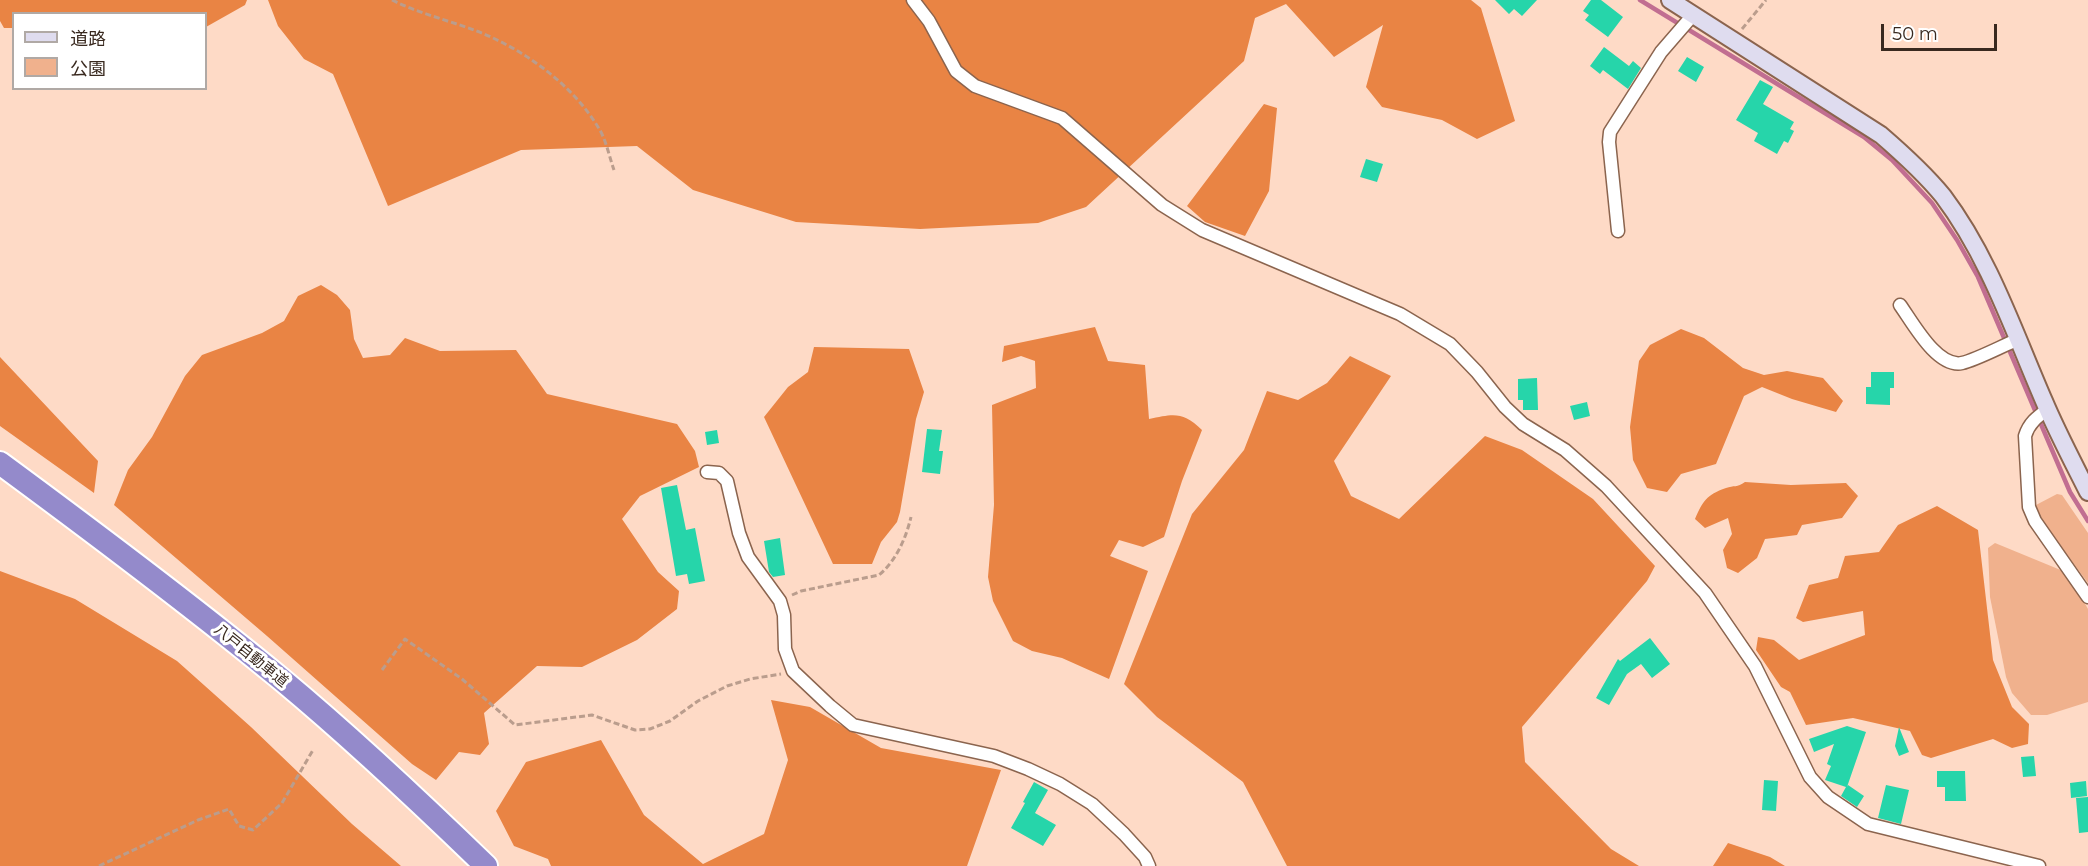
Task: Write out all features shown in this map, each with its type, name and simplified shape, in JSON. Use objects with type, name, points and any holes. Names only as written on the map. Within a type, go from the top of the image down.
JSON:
[{"type":"highway","name":"八戸自動車道","points":[[0,463],[105,540],[281,679],[411,793],[486,866]]},
{"type":"street","points":[[914,0],[929,21],[956,71],[975,86],[1062,118],[1162,205],[1202,230],[1400,314],[1450,344],[1477,372],[1505,407],[1523,424],[1564,450],[1606,486],[1705,593],[1755,666],[1810,777],[1828,797],[1868,824],[2039,866]]},
{"type":"street","points":[[1670,0],[1881,135],[1912,163],[1942,196],[1966,232],[2007,308],[2048,409],[2088,492]]},
{"type":"street","points":[[1618,231],[1609,142],[1610,132],[1661,52],[1693,15]]},
{"type":"street","points":[[1900,305],[1938,357],[1950,363],[1962,364],[2019,339]]},
{"type":"street","points":[[2048,409],[2028,426],[2025,436],[2029,507],[2035,521],[2088,597]]},
{"type":"street","points":[[707,472],[718,473],[727,481],[739,533],[748,557],[780,601],[784,615],[785,649],[793,671],[853,725],[994,756],[1060,784],[1092,804],[1124,834],[1145,857],[1149,866]]},
{"type":"path","points":[[392,0],[510,45],[536,64],[584,107],[600,129],[614,170]]},
{"type":"path","points":[[1733,41],[1766,0]]},
{"type":"path","points":[[780,601],[801,591],[879,575],[886,570],[897,553],[907,533],[911,517]]},
{"type":"path","points":[[382,670],[405,639],[462,679],[515,725],[592,715],[635,730],[650,729],[670,721],[698,701],[727,686],[793,671]]},
{"type":"path","points":[[99,866],[198,820],[229,809],[239,826],[253,830],[282,802],[313,750]]},
{"type":"green space","points":[[2057,494],[2062,495],[2088,533],[2088,583],[2038,516],[2036,505]]},
{"type":"green space","points":[[1995,543],[2069,575],[2088,609],[2088,702],[2047,715],[2031,715],[2012,693],[2006,677],[1990,597],[1988,548]]},
{"type":"shaded area","points":[[0,0],[247,0],[245,5],[207,26],[207,12],[12,12],[12,28],[4,28],[0,21]]},
{"type":"shaded area","points":[[268,0],[1471,0],[1481,8],[1515,121],[1477,139],[1442,120],[1382,107],[1366,87],[1383,25],[1334,57],[1286,4],[1255,18],[1244,61],[1086,207],[1038,223],[920,229],[796,222],[693,190],[637,146],[521,150],[388,206],[333,74],[304,59],[278,26]]},
{"type":"shaded area","points":[[1264,104],[1277,108],[1269,191],[1245,236],[1205,222],[1187,206]]},
{"type":"shaded area","points":[[321,285],[337,295],[350,310],[354,339],[363,358],[390,355],[405,338],[440,351],[516,350],[547,394],[677,424],[695,451],[699,467],[640,496],[622,519],[658,572],[679,591],[677,609],[637,640],[582,667],[537,666],[484,713],[489,744],[480,755],[459,752],[436,780],[412,764],[114,505],[128,470],[152,437],[185,376],[202,355],[262,333],[284,321],[298,296]]},
{"type":"shaded area","points":[[1095,327],[1108,361],[1145,365],[1149,419],[1165,416],[1183,417],[1202,430],[1164,537],[1143,547],[1119,540],[1110,556],[1148,571],[1109,679],[1062,658],[1032,651],[1013,641],[993,601],[988,577],[994,505],[992,405],[1036,388],[1035,361],[1021,356],[1002,362],[1004,346]]},
{"type":"shaded area","points":[[1681,329],[1704,338],[1743,368],[1764,375],[1787,371],[1823,378],[1843,401],[1836,412],[1762,387],[1744,396],[1716,464],[1681,474],[1667,492],[1647,488],[1633,460],[1630,427],[1639,361],[1650,345]]},
{"type":"shaded area","points":[[814,347],[909,349],[924,392],[916,419],[897,522],[881,542],[872,564],[833,564],[764,417],[788,387],[808,372]]},
{"type":"shaded area","points":[[1350,356],[1391,376],[1334,461],[1351,496],[1399,519],[1485,436],[1522,450],[1593,499],[1655,566],[1647,581],[1522,727],[1525,762],[1611,849],[1639,866],[1287,866],[1243,782],[1157,717],[1124,684],[1192,514],[1244,450],[1267,391],[1298,400],[1327,383]]},
{"type":"shaded area","points":[[0,357],[98,461],[94,493],[0,426]]},
{"type":"shaded area","points":[[1745,482],[1791,485],[1846,483],[1858,496],[1842,518],[1802,525],[1797,535],[1765,539],[1757,558],[1738,573],[1727,568],[1723,550],[1732,534],[1728,518],[1705,528],[1695,519],[1703,503],[1710,496]]},
{"type":"shaded area","points":[[1937,506],[1978,530],[1993,660],[2012,707],[2029,724],[2028,744],[2012,748],[1993,739],[1931,758],[1922,755],[1910,731],[1853,718],[1806,725],[1790,692],[1781,687],[1756,650],[1758,637],[1774,640],[1799,660],[1865,635],[1863,611],[1803,622],[1796,618],[1809,585],[1838,578],[1845,556],[1879,552],[1898,525]]},
{"type":"shaded area","points":[[0,571],[75,599],[177,661],[251,727],[352,824],[401,866],[0,866]]},
{"type":"shaded area","points":[[771,700],[810,707],[881,748],[1001,770],[967,866],[551,866],[548,859],[514,846],[496,811],[526,762],[601,740],[644,815],[703,864],[764,834],[788,760]]},
{"type":"shaded area","points":[[1728,843],[1770,857],[1785,866],[1713,866]]},
{"type":"building","points":[[1495,0],[1537,0],[1522,16],[1514,9],[1509,14]]},
{"type":"building","points":[[1591,0],[1601,0],[1623,17],[1608,37],[1585,20],[1589,15],[1583,11]]},
{"type":"building","points":[[1604,47],[1629,66],[1633,61],[1641,68],[1628,89],[1603,70],[1600,74],[1590,66]]},
{"type":"building","points":[[1687,57],[1704,67],[1696,82],[1678,71]]},
{"type":"building","points":[[1760,80],[1773,87],[1763,104],[1794,122],[1790,129],[1794,131],[1788,143],[1784,141],[1777,154],[1754,141],[1758,133],[1736,120]]},
{"type":"building","points":[[1366,159],[1383,164],[1377,182],[1360,177]]},
{"type":"building","points":[[1871,372],[1894,372],[1894,388],[1890,388],[1890,405],[1866,404],[1866,387],[1871,387]]},
{"type":"building","points":[[1537,378],[1538,410],[1523,410],[1523,400],[1518,400],[1518,379]]},
{"type":"building","points":[[1587,402],[1590,416],[1574,420],[1570,406]]},
{"type":"building","points":[[927,429],[942,430],[939,451],[943,451],[940,474],[922,472]]},
{"type":"building","points":[[717,430],[719,443],[707,445],[705,432]]},
{"type":"building","points":[[677,485],[686,530],[695,528],[705,581],[689,584],[687,574],[676,576],[661,488]]},
{"type":"building","points":[[780,538],[785,575],[773,577],[769,572],[764,541]]},
{"type":"building","points":[[1650,638],[1670,664],[1652,678],[1641,664],[1627,674],[1609,705],[1596,698],[1618,659],[1620,661]]},
{"type":"building","points":[[1847,726],[1866,732],[1847,787],[1848,785],[1864,796],[1857,807],[1841,796],[1846,787],[1825,780],[1831,766],[1827,764],[1834,744],[1814,752],[1809,739]]},
{"type":"building","points":[[1899,727],[1909,752],[1899,756],[1895,746]]},
{"type":"building","points":[[2034,756],[2036,776],[2023,777],[2021,757]]},
{"type":"building","points":[[1937,771],[1965,771],[1966,801],[1945,801],[1945,787],[1937,787]]},
{"type":"building","points":[[1764,780],[1778,781],[1776,811],[1762,810]]},
{"type":"building","points":[[2086,781],[2087,796],[2071,798],[2070,783]]},
{"type":"building","points":[[1034,782],[1048,790],[1035,813],[1056,825],[1043,846],[1011,828]]},
{"type":"building","points":[[1886,785],[1909,790],[1901,824],[1878,818]]},
{"type":"building","points":[[2088,797],[2088,832],[2079,833],[2076,798]]},
{"type":"waterway","points":[[1640,0],[1864,137],[1892,160],[1932,203],[1978,277],[2070,492],[2088,521]]}]
